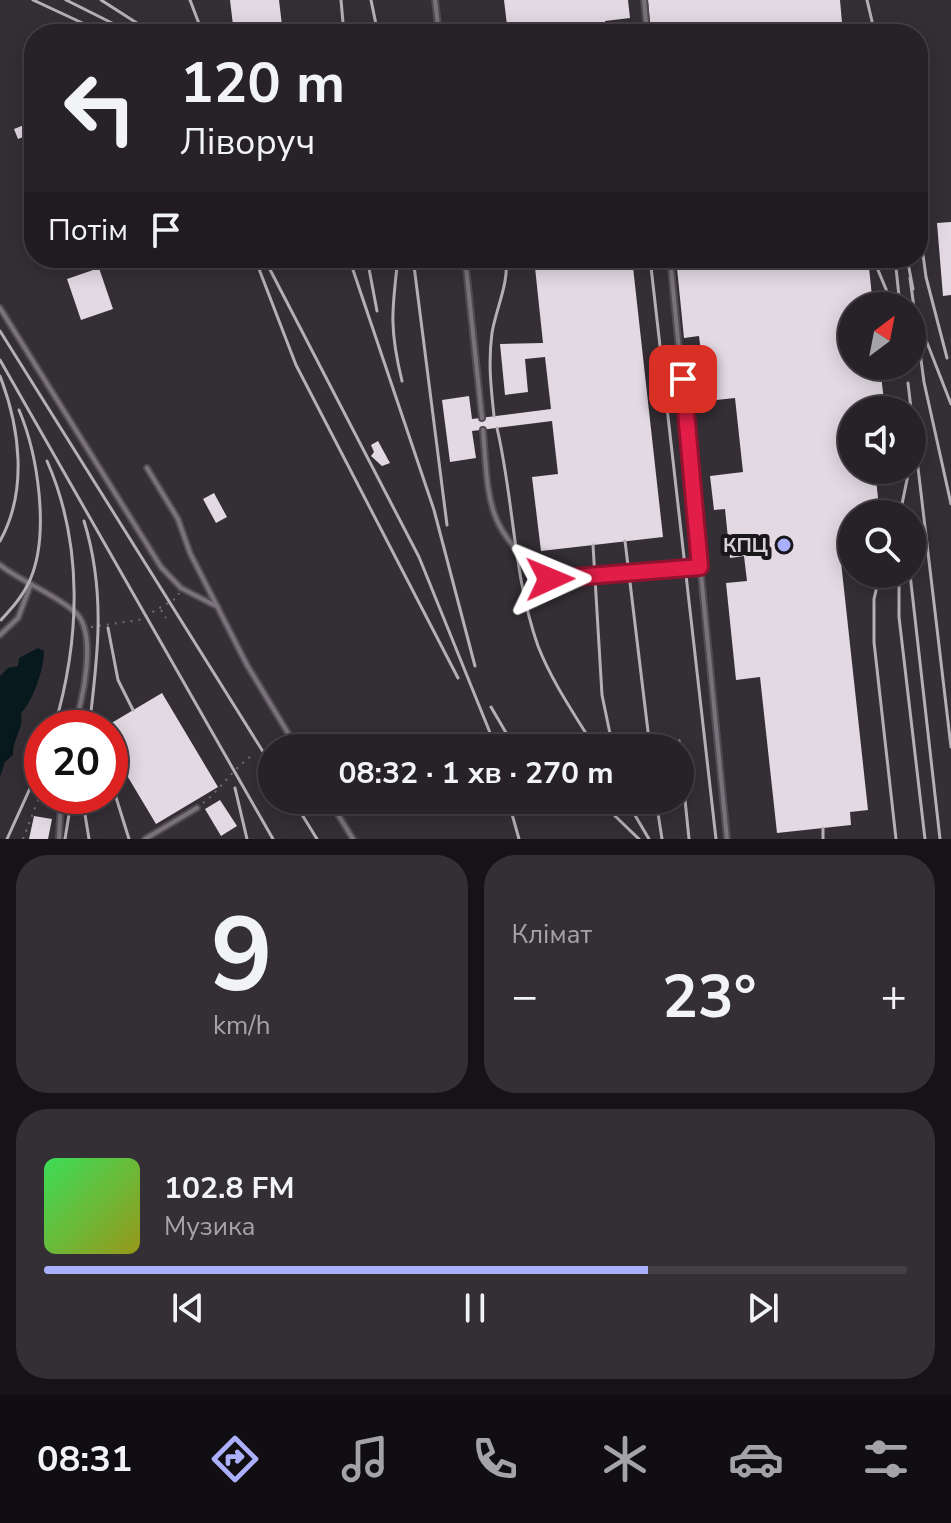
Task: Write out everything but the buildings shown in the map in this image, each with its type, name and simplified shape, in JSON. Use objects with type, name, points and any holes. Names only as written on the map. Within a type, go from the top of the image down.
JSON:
[{"type":"lane","points":[[435,0],[438,24]]},
{"type":"lane","points":[[644,0],[646,24]]},
{"type":"lane","points":[[466,268],[482,418]]},
{"type":"lane","points":[[671,268],[727,839]]},
{"type":"lane","points":[[0,308],[161,567],[181,588],[218,607]]},
{"type":"lane","points":[[483,430],[488,500],[496,524],[529,563],[550,579],[700,567]]},
{"type":"lane","points":[[147,468],[178,519],[190,553],[247,665],[289,734]]},
{"type":"lane","points":[[0,565],[78,615],[84,629],[85,680],[78,710]]},
{"type":"lane","points":[[0,635],[18,618],[31,584]]},
{"type":"lane","points":[[145,839],[197,808]]},
{"type":"lane","points":[[59,839],[60,814]]},
{"type":"lane","points":[[338,814],[353,839]]},
{"type":"path","points":[[84,629],[139,620],[175,602],[181,588]]},
{"type":"path","points":[[160,609],[166,618]]},
{"type":"path","points":[[197,808],[219,791],[229,773],[250,757]]},
{"type":"path","points":[[23,839],[33,814]]},
{"type":"shaded area","points":[[38,648],[44,651],[40,675],[30,701],[21,713],[13,755],[5,762],[0,777],[0,676],[8,668],[18,666],[19,658]]},
{"type":"railway","points":[[33,0],[85,24]]},
{"type":"railway","points":[[66,0],[114,24]]},
{"type":"railway","points":[[101,0],[138,24]]},
{"type":"railway","points":[[190,0],[199,24]]},
{"type":"railway","points":[[341,0],[343,24]]},
{"type":"railway","points":[[371,0],[376,24]]},
{"type":"railway","points":[[867,0],[873,24]]},
{"type":"railway","points":[[269,268],[419,557],[491,734]]},
{"type":"railway","points":[[352,268],[434,510],[475,666]]},
{"type":"railway","points":[[369,268],[377,311]]},
{"type":"railway","points":[[397,268],[393,319],[402,381]]},
{"type":"railway","points":[[414,268],[447,525]]},
{"type":"railway","points":[[494,416],[491,344],[506,268]]},
{"type":"railway","points":[[651,268],[716,839]]},
{"type":"railway","points":[[877,268],[887,292]]},
{"type":"railway","points":[[896,268],[899,292]]},
{"type":"railway","points":[[909,268],[913,289]]},
{"type":"railway","points":[[925,268],[947,358]]},
{"type":"railway","points":[[259,269],[296,365],[458,678]]},
{"type":"railway","points":[[910,278],[924,382],[951,504]]},
{"type":"railway","points":[[0,331],[258,744]]},
{"type":"railway","points":[[926,340],[951,404]]},
{"type":"railway","points":[[0,360],[273,839]]},
{"type":"railway","points":[[0,376],[12,417],[18,459],[15,501],[0,541]]},
{"type":"railway","points":[[908,383],[951,747]]},
{"type":"railway","points":[[1,620],[30,580],[39,540],[36,471],[19,410]]},
{"type":"railway","points":[[497,428],[530,619],[550,672],[586,734]]},
{"type":"railway","points":[[47,461],[67,526],[74,593],[69,661],[59,710]]},
{"type":"railway","points":[[903,500],[906,484]]},
{"type":"railway","points":[[84,521],[98,599],[91,710]]},
{"type":"railway","points":[[625,541],[648,734]]},
{"type":"railway","points":[[593,545],[602,695],[610,734]]},
{"type":"railway","points":[[877,588],[874,642],[896,839]]},
{"type":"railway","points":[[899,588],[899,617],[925,839]]},
{"type":"railway","points":[[912,588],[940,839]]},
{"type":"railway","points":[[108,628],[118,680],[133,710]]},
{"type":"railway","points":[[491,707],[507,734]]},
{"type":"railway","points":[[235,788],[247,839]]},
{"type":"railway","points":[[7,839],[24,802]]},
{"type":"railway","points":[[65,839],[69,814]]},
{"type":"railway","points":[[85,814],[89,839]]},
{"type":"railway","points":[[121,814],[129,839]]},
{"type":"railway","points":[[302,814],[317,839]]},
{"type":"railway","points":[[512,814],[519,839]]},
{"type":"railway","points":[[612,814],[639,839]]},
{"type":"railway","points":[[634,814],[649,839]]},
{"type":"railway","points":[[658,814],[662,839]]},
{"type":"railway","points":[[686,814],[689,839]]},
{"type":"railway","points":[[823,828],[823,839]]},
{"type":"place","name":"КПЦ","points":[[784,545]]},
{"type":"route","points":[[550,579],[595,578],[700,567],[683,379]]}]
